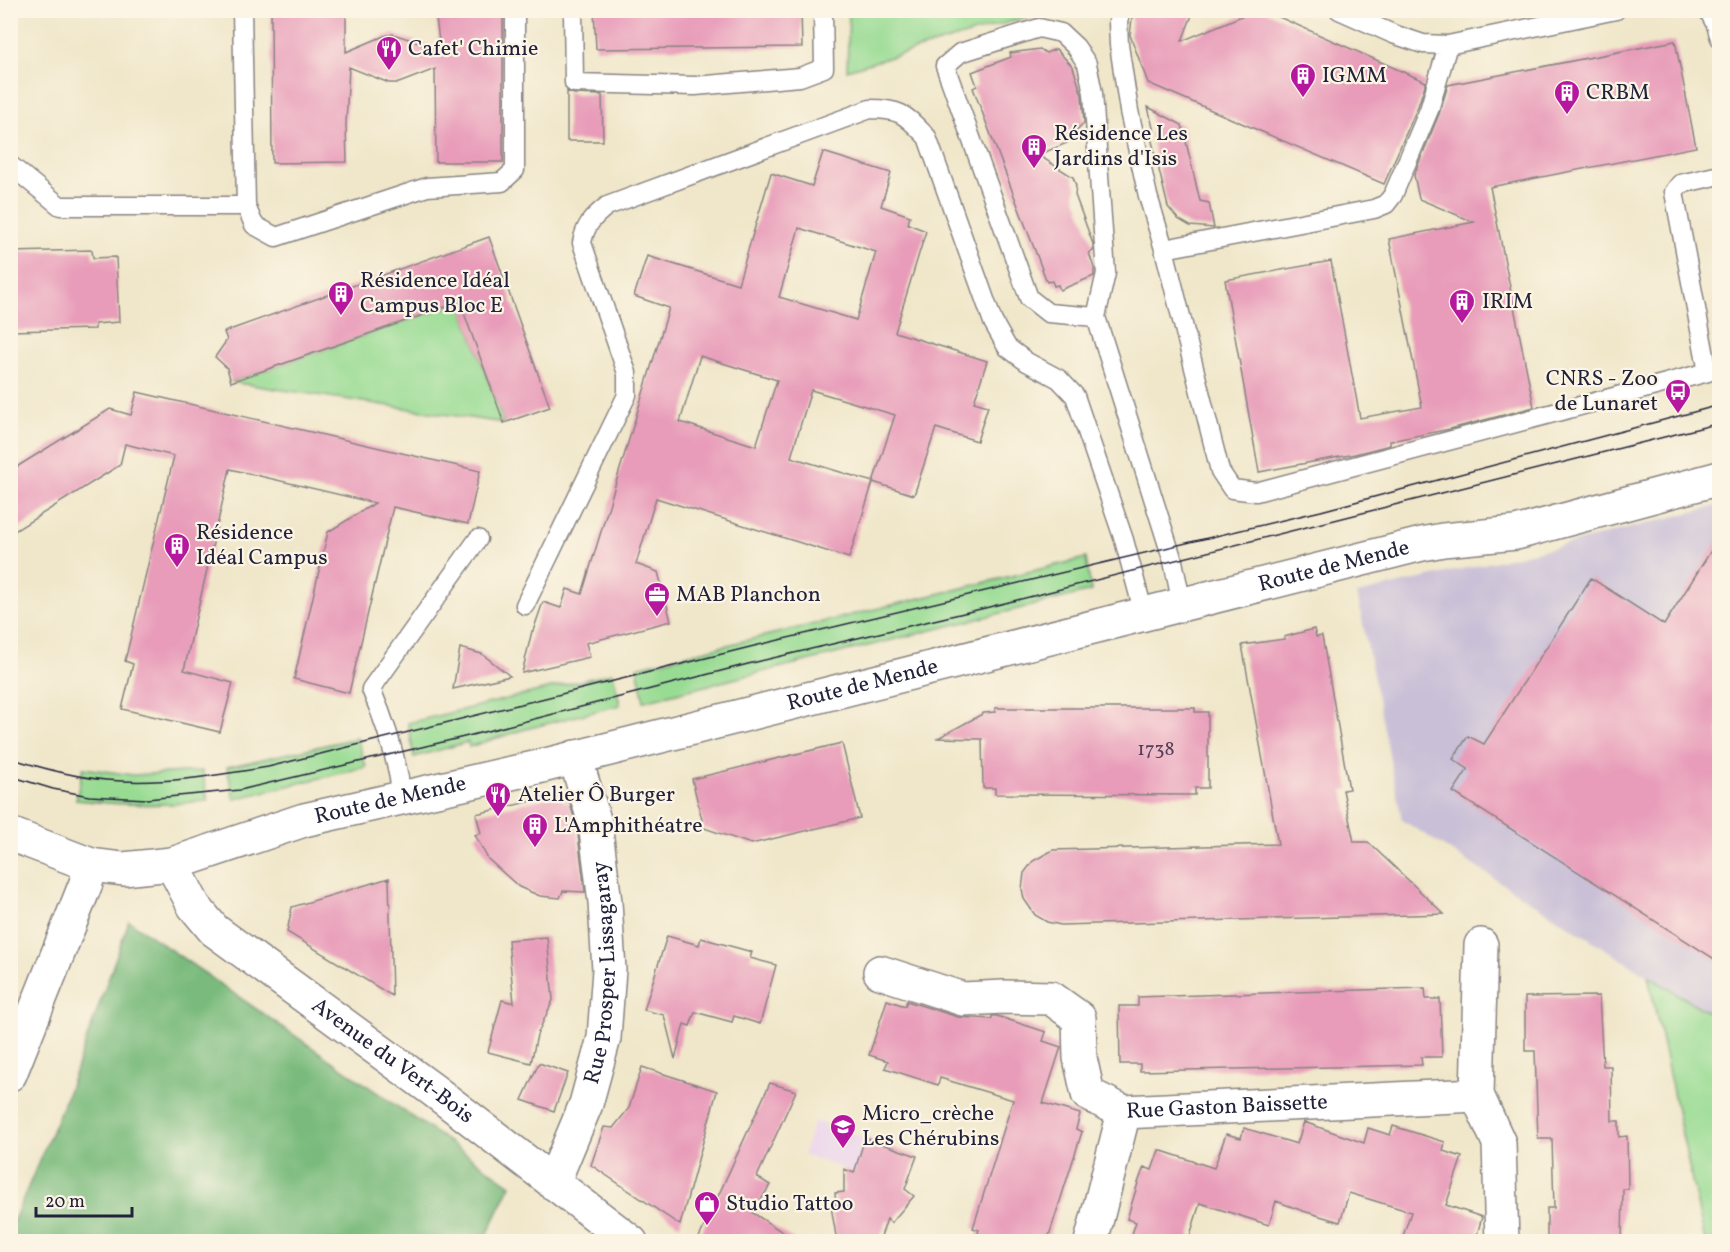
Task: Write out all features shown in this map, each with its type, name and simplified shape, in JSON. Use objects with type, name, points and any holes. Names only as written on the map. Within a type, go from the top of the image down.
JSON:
[{"type":"street","name":"Route de Mende","points":[[10,834],[91,865],[123,869],[172,864],[304,820],[402,799],[1432,542],[1516,533],[1719,478]]},
{"type":"street","name":"Rue Prosper Lissagaray","points":[[553,1183],[586,1104],[604,1038],[609,970],[605,902],[595,823],[575,756]]},
{"type":"street","name":"Avenue du Vert-Bois","points":[[172,864],[194,906],[214,930],[433,1090],[631,1242]]},
{"type":"street","points":[[10,1074],[91,865]]},
{"type":"street","points":[[1481,945],[1477,1095],[1499,1143],[1502,1242]]},
{"type":"street","name":"Rue Gaston Baissette","points":[[879,972],[963,999],[1051,998],[1079,1018],[1080,1058],[1088,1094],[1124,1112],[1477,1095]]},
{"type":"street","points":[[1091,1242],[1124,1112]]},
{"type":"lane","points":[[242,10],[246,206],[254,225],[276,237],[427,187],[502,182],[514,171],[515,10]]},
{"type":"lane","points":[[573,10],[574,83],[695,86],[800,77],[824,68],[824,10]]},
{"type":"lane","points":[[1121,10],[1118,22],[1119,45],[1129,111],[1148,196],[1164,249],[1220,471],[1232,489],[1256,492],[1708,372],[1674,192],[1680,184],[1719,175]]},
{"type":"lane","points":[[1339,10],[1423,44],[1448,45],[1616,10]]},
{"type":"lane","points":[[1708,10],[1716,25],[1719,38]]},
{"type":"lane","points":[[1096,317],[1048,313],[1029,298],[945,66],[960,53],[1039,28],[1061,33],[1076,47],[1087,64],[1093,93],[1106,273],[1096,317],[1173,561],[1182,605]]},
{"type":"lane","points":[[1164,249],[1374,209],[1386,204],[1393,195],[1429,110],[1448,45]]},
{"type":"lane","points":[[525,605],[627,395],[627,373],[582,243],[585,229],[594,216],[607,206],[870,109],[892,109],[910,119],[927,137],[993,322],[1007,347],[1027,362],[1059,379],[1075,396],[1124,540],[1144,614]]},
{"type":"lane","points":[[10,165],[60,206],[246,206]]},
{"type":"lane","points":[[402,799],[399,776],[384,719],[371,689],[478,539]]},
{"type":"shaded area","points":[[1719,505],[1719,1019],[1402,820],[1357,594],[1572,543]]},
{"type":"shaded area","name":"Micro_crèche Les Chérubins","points":[[814,1121],[874,1141],[881,1139],[883,1145],[872,1178],[803,1155]]},
{"type":"green space","points":[[849,10],[1047,11],[847,70]]},
{"type":"green space","points":[[460,302],[504,423],[231,382]]},
{"type":"green space","points":[[1086,558],[1091,591],[644,701],[637,667]]},
{"type":"green space","points":[[613,673],[620,705],[522,730],[469,747],[468,742],[414,757],[408,723]]},
{"type":"green space","points":[[357,738],[366,767],[234,799],[227,767]]},
{"type":"green space","points":[[83,768],[133,775],[202,771],[208,800],[175,804],[142,804],[76,800]]},
{"type":"green space","points":[[129,921],[511,1185],[484,1241],[11,1241],[11,1227],[64,1103]]},
{"type":"green space","points":[[1648,976],[1719,1019],[1719,1241],[1705,1241]]},
{"type":"building","points":[[271,10],[346,10],[346,52],[393,34],[440,49],[435,10],[503,10],[503,162],[436,162],[435,69],[399,83],[389,83],[349,67],[347,162],[272,163]]},
{"type":"building","points":[[594,10],[801,10],[802,47],[596,49]]},
{"type":"building","name":"IGMM","points":[[1133,10],[1194,10],[1182,41],[1256,10],[1263,10],[1426,82],[1384,184],[1148,83],[1130,35]]},
{"type":"building","points":[[1675,41],[1696,147],[1490,187],[1534,407],[1450,429],[1390,441],[1390,445],[1355,454],[1259,472],[1225,280],[1331,261],[1360,418],[1422,407],[1389,239],[1474,222],[1419,199],[1414,175],[1439,114],[1448,85]]},
{"type":"building","name":"Résidence Les Jardins d'Isis","points":[[1040,49],[1046,53],[1056,49],[1073,67],[1082,95],[1084,123],[1065,140],[1067,143],[1038,155],[1073,177],[1076,186],[1075,195],[1093,244],[1093,251],[1089,253],[1094,276],[1060,290],[1058,285],[1054,286],[1052,281],[1047,282],[973,88],[977,86],[972,72],[1011,57],[1010,53]]},
{"type":"building","points":[[567,91],[574,94],[602,95],[603,141],[567,141]]},
{"type":"building","points":[[1148,107],[1182,125],[1200,201],[1209,203],[1214,228],[1190,226],[1178,219],[1168,207],[1150,133],[1154,132]]},
{"type":"building","points":[[823,152],[891,173],[881,206],[910,216],[908,224],[926,231],[895,332],[987,361],[974,402],[988,406],[977,441],[936,428],[914,495],[873,482],[849,558],[656,498],[636,564],[658,572],[671,621],[586,643],[590,657],[522,673],[532,631],[543,602],[561,608],[567,589],[582,594],[669,308],[634,296],[647,256],[738,284],[771,173],[812,186]],"holes":[[[799,228],[876,252],[856,320],[779,297]],[[700,356],[777,380],[756,446],[680,422]],[[811,390],[895,415],[873,482],[791,457]]]},
{"type":"building","name":"Résidence Idéal Campus Bloc E","points":[[489,237],[550,407],[504,423],[460,302],[231,382],[227,368],[215,357],[227,340],[224,332]]},
{"type":"building","points":[[92,250],[93,258],[116,257],[119,322],[95,324],[95,329],[10,331],[10,252]]},
{"type":"building","name":"Résidence Idéal Campus","points":[[137,392],[480,471],[468,524],[393,507],[349,693],[294,679],[328,532],[375,503],[230,469],[184,670],[233,683],[220,732],[122,709],[133,664],[125,661],[174,456],[125,444],[120,465],[10,534],[10,471],[110,409],[131,415]]},
{"type":"building","points":[[1719,538],[1719,962],[1453,792],[1468,769],[1453,759],[1468,736],[1484,744],[1591,578],[1664,625]]},
{"type":"building","points":[[1314,629],[1316,637],[1322,636],[1349,789],[1343,790],[1354,842],[1368,842],[1444,914],[1061,925],[1047,922],[1035,915],[1024,899],[1022,889],[1024,873],[1033,861],[1053,850],[1278,844],[1242,645],[1285,639],[1284,637]]},
{"type":"building","points":[[460,648],[482,654],[510,676],[453,689]]},
{"type":"building","points":[[995,708],[1195,708],[1195,712],[1208,712],[1208,788],[1195,788],[1195,795],[995,794],[995,788],[983,788],[982,739],[938,738],[984,713],[995,712]]},
{"type":"building","points":[[842,743],[860,818],[751,844],[704,828],[692,779]]},
{"type":"building","name":"L'Amphithéatre","points":[[554,796],[570,804],[577,827],[585,892],[563,891],[560,898],[540,896],[519,887],[488,859],[475,835],[481,833],[476,814]]},
{"type":"building","points":[[389,878],[392,996],[287,932],[292,907]]},
{"type":"building","points":[[667,936],[699,945],[701,938],[752,952],[750,958],[776,965],[760,1024],[734,1016],[732,1022],[695,1012],[690,1026],[684,1024],[675,1059],[664,1015],[644,1010]]},
{"type":"building","points":[[547,937],[553,1000],[537,1035],[531,1063],[488,1052],[502,1000],[514,1003],[508,940]]},
{"type":"building","points":[[1425,988],[1426,999],[1440,999],[1442,1057],[1421,1057],[1422,1065],[1140,1071],[1140,1064],[1120,1064],[1119,1006],[1138,1006],[1138,997]]},
{"type":"building","points":[[1599,996],[1603,1066],[1611,1066],[1612,1121],[1619,1121],[1619,1137],[1627,1136],[1628,1189],[1623,1189],[1622,1242],[1547,1242],[1547,1208],[1554,1208],[1552,1139],[1538,1139],[1535,1051],[1525,1051],[1525,997]]},
{"type":"building","points":[[887,1000],[905,1006],[907,1001],[958,1017],[992,1019],[992,1016],[997,1016],[1046,1032],[1043,1041],[1061,1047],[1043,1103],[1080,1114],[1076,1129],[1082,1132],[1047,1242],[975,1242],[979,1230],[973,1228],[1013,1100],[940,1078],[938,1085],[885,1068],[888,1061],[869,1055]]},
{"type":"building","points":[[539,1063],[568,1073],[554,1111],[522,1100]]},
{"type":"building","points":[[642,1067],[717,1091],[680,1225],[591,1165],[604,1127],[613,1128],[629,1108]]},
{"type":"building","points":[[770,1083],[796,1091],[757,1177],[770,1185],[753,1213],[798,1242],[697,1242]]},
{"type":"building","points":[[1304,1122],[1364,1143],[1368,1128],[1390,1135],[1393,1126],[1445,1142],[1443,1151],[1462,1157],[1446,1205],[1482,1217],[1475,1242],[1401,1242],[1411,1212],[1349,1193],[1340,1222],[1276,1201],[1269,1225],[1200,1203],[1188,1242],[1145,1242],[1131,1237],[1136,1222],[1127,1219],[1138,1183],[1144,1167],[1152,1170],[1159,1150],[1214,1168],[1226,1134],[1241,1138],[1244,1128],[1297,1144]]},
{"type":"building","points":[[865,1138],[917,1156],[905,1189],[914,1196],[891,1223],[887,1219],[879,1242],[837,1242],[831,1206],[836,1205],[835,1193],[844,1192],[844,1169],[854,1173]]},
{"type":"tram line","points":[[10,758],[46,769],[94,779],[126,781],[187,779],[268,767],[750,647],[1321,511],[1720,405]]},
{"type":"tram line","points":[[10,776],[53,789],[89,796],[147,799],[240,790],[464,737],[748,664],[985,608],[1720,423]]},
{"type":"place","name":"Cafet' Chimie","points":[[389,72]]},
{"type":"place","name":"IGMM","points":[[1303,99]]},
{"type":"place","name":"CRBM","points":[[1567,116]]},
{"type":"place","name":"Résidence Les Jardins d'Isis","points":[[1034,170]]},
{"type":"place","name":"Résidence Idéal Campus Bloc E","points":[[341,317]]},
{"type":"place","name":"IRIM","points":[[1462,325]]},
{"type":"place","name":"CNRS - Zoo de Lunaret","points":[[1678,415]]},
{"type":"place","name":"Résidence Idéal Campus","points":[[177,569]]},
{"type":"place","name":"MAB Planchon","points":[[657,618]]},
{"type":"place","name":"Atelier Ô Burger","points":[[498,818]]},
{"type":"place","name":"L'Amphithéatre","points":[[535,849]]},
{"type":"place","name":"Micro_crèche Les Chérubins","points":[[843,1150]]},
{"type":"place","name":"Studio Tattoo","points":[[707,1227]]}]
